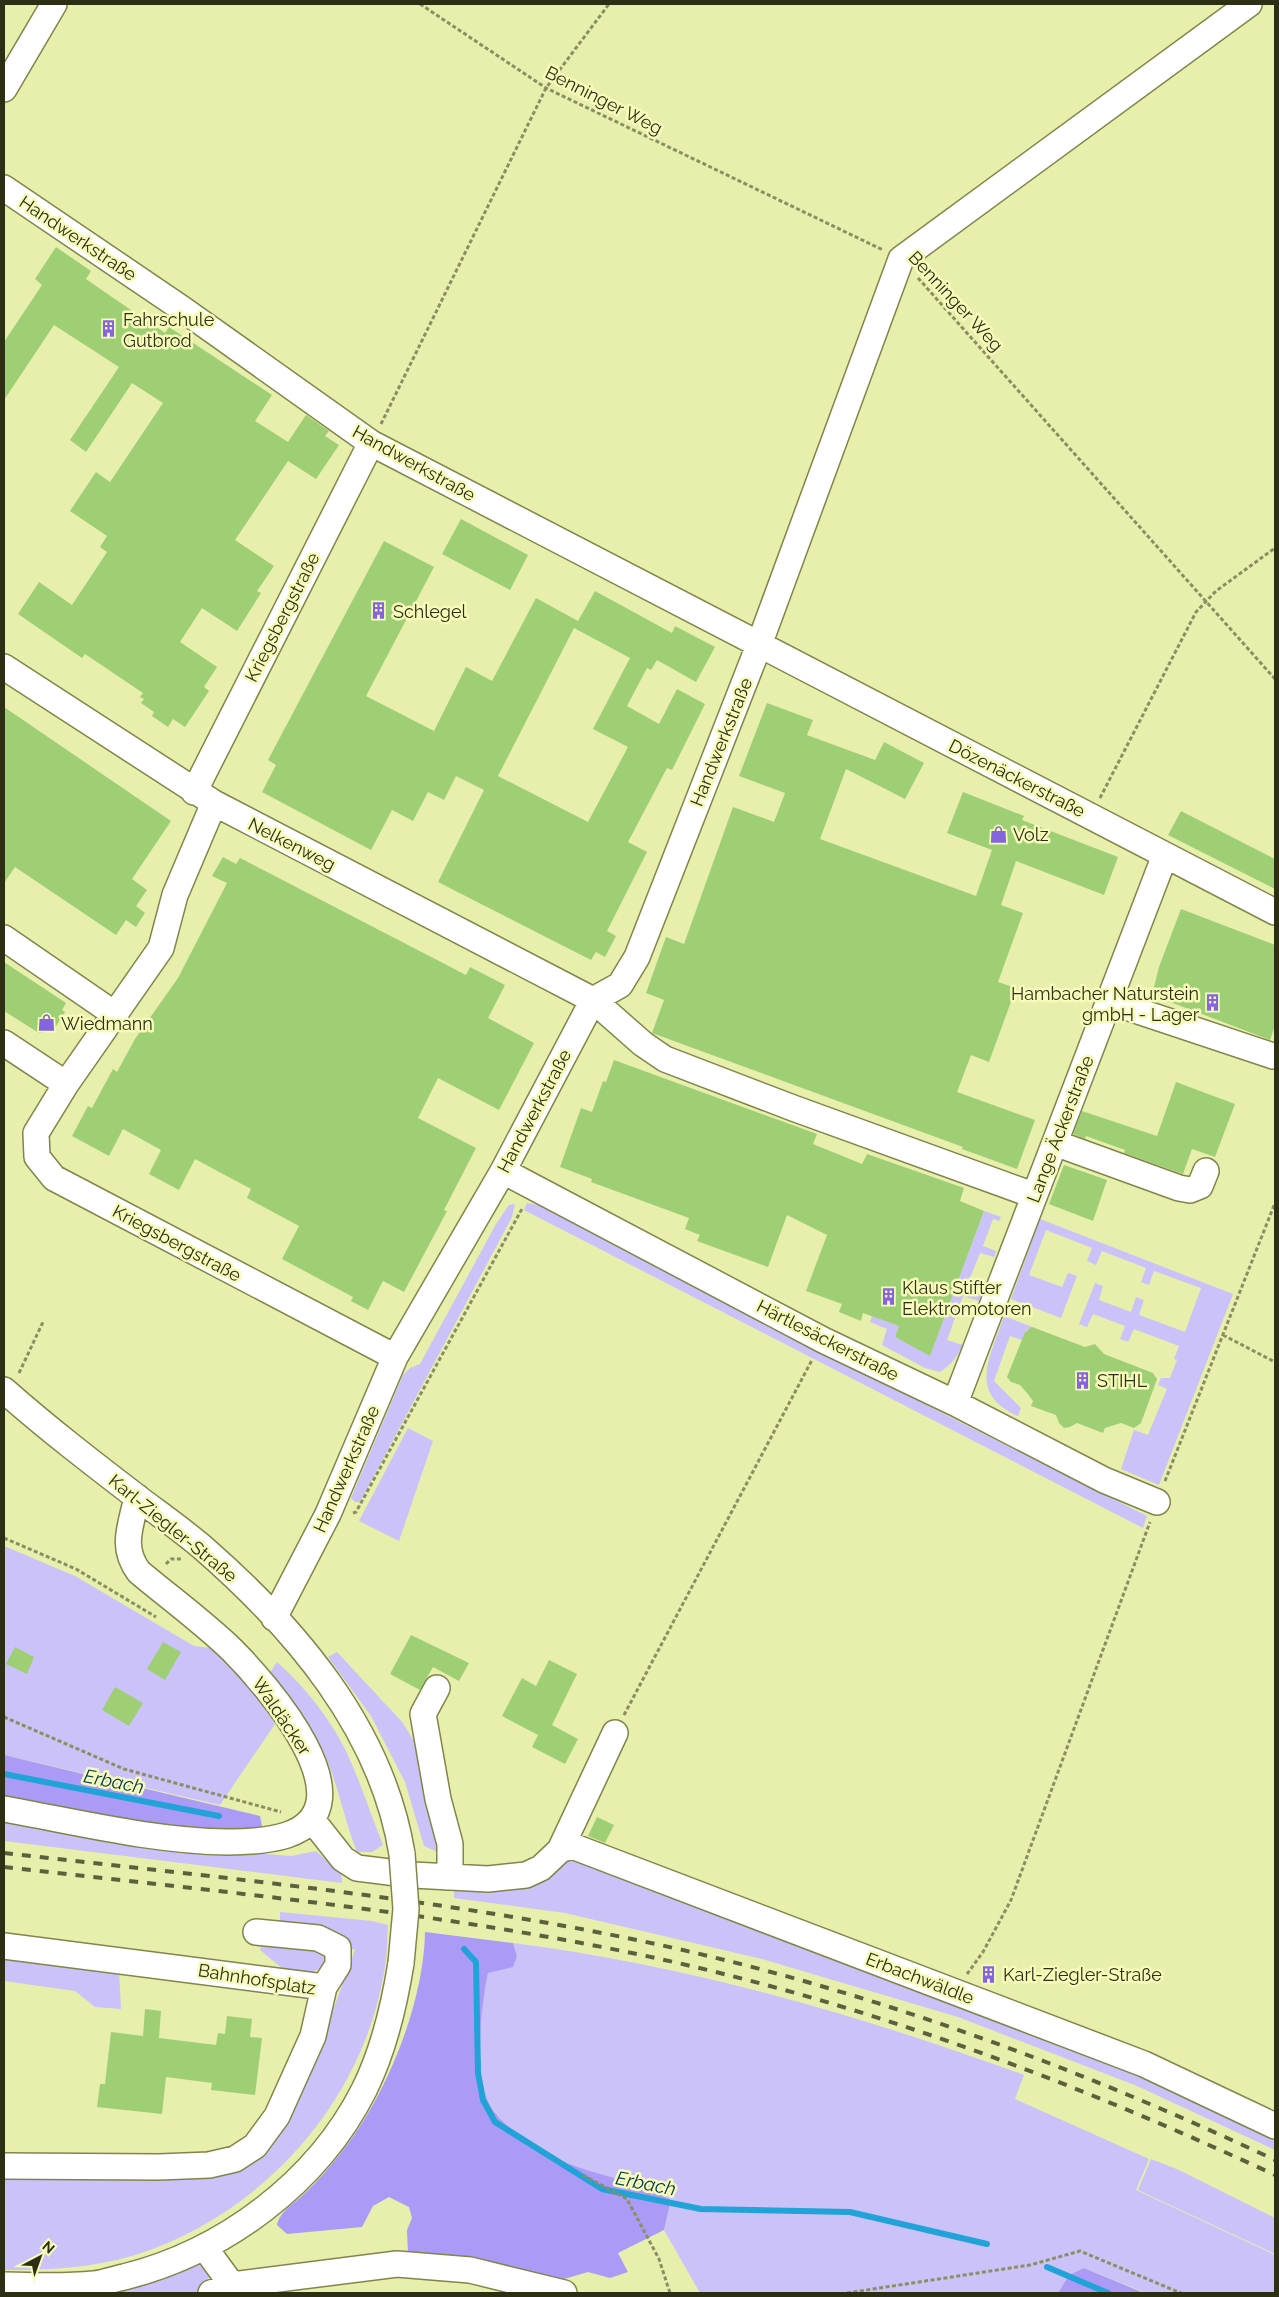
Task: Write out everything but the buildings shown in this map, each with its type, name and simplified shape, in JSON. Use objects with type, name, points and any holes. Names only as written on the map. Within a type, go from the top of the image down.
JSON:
[{"type":"street","points":[[4,89],[54,4]]},
{"type":"street","points":[[760,645],[901,259],[1250,4]]},
{"type":"street","name":"Handwerkstraße","points":[[4,188],[181,308],[371,443],[760,645],[637,957],[620,985],[592,1000],[503,1171],[396,1357],[328,1514],[274,1618]]},
{"type":"street","name":"Kriegsbergstraße","points":[[371,443],[204,797],[161,948],[66,1084],[36,1133],[37,1157],[54,1178],[396,1357]]},
{"type":"street","name":"Dözenäckerstraße","points":[[760,645],[1275,912]]},
{"type":"street","name":"Nelkenweg","points":[[4,668],[204,797],[592,1000],[643,1044],[665,1059],[803,1112],[1033,1195]]},
{"type":"street","name":"Lange Äckerstraße","points":[[955,1403],[1033,1195],[1055,1143],[1165,855]]},
{"type":"street","points":[[4,938],[116,1015]]},
{"type":"street","points":[[1108,1001],[1274,1056]]},
{"type":"street","points":[[4,1043],[66,1084]]},
{"type":"street","points":[[1055,1143],[1179,1188],[1190,1190],[1200,1186],[1206,1171]]},
{"type":"street","name":"Härtlesäckerstraße","points":[[503,1171],[823,1340],[955,1403],[1108,1472],[1157,1502]]},
{"type":"street","name":"Karl-Ziegler-Straße","points":[[4,2285],[95,2284],[145,2272],[205,2248],[247,2222],[281,2194],[312,2164],[341,2127],[364,2090],[383,2046],[394,2003],[401,1963],[406,1910],[402,1854],[397,1824],[387,1792],[367,1745],[344,1706],[318,1669],[274,1618],[201,1546],[5,1391]]},
{"type":"street","name":"Waldäcker","points":[[137,1497],[127,1545],[130,1560],[139,1572],[231,1649],[267,1688],[306,1747],[320,1779],[320,1806],[313,1821]]},
{"type":"street","points":[[437,1688],[423,1714],[438,1799],[450,1844],[450,1867],[447,1877]]},
{"type":"street","points":[[4,1809],[195,1841],[252,1842],[288,1835],[313,1821],[344,1859],[357,1868],[378,1872],[488,1879],[526,1875],[542,1868],[560,1850],[615,1733]]},
{"type":"street","name":"Erbachwäldle","points":[[560,1850],[572,1846],[1144,2064],[1275,2126]]},
{"type":"street","points":[[256,1932],[318,1938],[338,1948],[338,1965],[324,1987]]},
{"type":"street","name":"Bahnhofsplatz","points":[[4,1946],[324,1987],[313,2036],[276,2116],[255,2146],[235,2159],[209,2165],[4,2166]]},
{"type":"street","points":[[205,2248],[222,2289],[397,2264],[470,2270],[564,2293]]},
{"type":"path","name":"Benninger Weg","points":[[420,4],[546,88],[901,259],[1275,679]]},
{"type":"path","points":[[371,443],[546,88],[609,4]]},
{"type":"path","points":[[1091,816],[1196,612],[1205,600],[1275,548]]},
{"type":"path","points":[[328,1514],[356,1512],[534,1187]]},
{"type":"path","points":[[954,1991],[983,1952],[1011,1900],[1157,1502],[1275,1203]]},
{"type":"path","points":[[5,1391],[18,1376],[43,1322]]},
{"type":"path","points":[[1223,1336],[1275,1362]]},
{"type":"path","points":[[615,1733],[823,1340]]},
{"type":"path","points":[[4,1538],[76,1569],[164,1622]]},
{"type":"path","points":[[164,1569],[166,1562],[171,1559],[180,1560],[201,1546]]},
{"type":"path","points":[[4,1717],[124,1769],[313,1821]]},
{"type":"path","points":[[583,2175],[627,2199],[659,2258],[670,2293]]},
{"type":"path","points":[[847,2293],[1030,2265],[1080,2251],[1182,2293]]},
{"type":"shaded area","points":[[527,1203],[539,1205],[942,1413],[1147,1516],[1143,1528],[524,1210]]},
{"type":"shaded area","points":[[515,1204],[512,1217],[360,1502],[355,1502],[351,1498],[403,1375],[410,1368],[420,1364],[496,1224],[509,1205]]},
{"type":"shaded area","points":[[984,1211],[1001,1217],[999,1221],[993,1219],[983,1246],[996,1251],[994,1257],[980,1253],[970,1278],[987,1285],[979,1301],[963,1296],[947,1340],[963,1345],[956,1357],[940,1372],[925,1368],[882,1345],[887,1329],[870,1322],[872,1316],[899,1326],[895,1337],[930,1355]]},
{"type":"shaded area","points":[[1040,1219],[1233,1294],[1159,1485],[1121,1469],[1134,1430],[1148,1435],[1167,1389],[1158,1385],[1161,1378],[1170,1378],[1177,1360],[1174,1359],[1179,1346],[1134,1329],[1128,1342],[1120,1339],[1125,1326],[1093,1314],[1087,1327],[1079,1324],[1095,1283],[1103,1286],[1099,1300],[1131,1312],[1136,1297],[1144,1300],[1139,1315],[1185,1332],[1201,1288],[1154,1271],[1149,1285],[1141,1282],[1146,1268],[1102,1251],[1096,1265],[1087,1261],[1092,1248],[1046,1230],[1029,1275],[1062,1287],[1068,1273],[1077,1276],[1061,1318],[1011,1299]]},
{"type":"shaded area","points":[[1004,1316],[1035,1328],[1026,1330],[1022,1340],[1010,1336],[994,1381],[1021,1408],[1018,1416],[1002,1407],[992,1396],[987,1385],[989,1359]]},
{"type":"shaded area","points":[[408,1428],[433,1441],[399,1541],[359,1521]]},
{"type":"shaded area","points":[[4,1546],[75,1576],[194,1646],[211,1648],[246,1678],[275,1724],[220,1805],[4,1755]]},
{"type":"shaded area","points":[[337,1652],[403,1723],[417,1746],[440,1853],[424,1846],[405,1782],[371,1716],[328,1657]]},
{"type":"shaded area","points":[[277,1662],[315,1702],[345,1749],[383,1845],[372,1852],[357,1852],[331,1769],[319,1743],[302,1716],[269,1674]]},
{"type":"shaded area","points":[[4,1755],[260,1816],[263,1831],[189,1834],[4,1805]]},
{"type":"shaded area","points":[[4,1814],[240,1852],[291,1856],[316,1851],[327,1861],[341,1869],[342,1883],[4,1841]]},
{"type":"shaded area","points":[[579,1857],[952,1995],[1275,2130],[1275,2150],[1137,2086],[958,2017],[762,1959],[565,1913],[454,1898],[454,1888]]},
{"type":"shaded area","points":[[280,1912],[372,1921],[388,1925],[384,1972],[371,2025],[352,2070],[327,2112],[297,2150],[262,2184],[223,2213],[181,2237],[135,2255],[103,2263],[54,2269],[4,2270],[4,2179],[108,2178],[231,2166],[317,2054],[355,1950],[321,1935],[280,1925]]},
{"type":"shaded area","points":[[425,1932],[513,1943],[517,1956],[513,1967],[488,1973],[481,2020],[480,2056],[484,2088],[488,2101],[503,2122],[526,2141],[551,2156],[587,2170],[636,2184],[671,2200],[664,2230],[618,2253],[628,2272],[610,2278],[588,2272],[550,2283],[408,2254],[407,2230],[412,2218],[409,2207],[389,2197],[373,2206],[362,2227],[287,2234],[277,2225],[284,2212],[314,2185],[357,2132],[386,2079],[410,2019],[418,1989]]},
{"type":"shaded area","points":[[288,1940],[322,1946],[325,1956],[324,1966],[311,1973],[283,1969],[260,1950],[261,1946]]},
{"type":"shaded area","points":[[513,1943],[643,1964],[772,1995],[899,2032],[1024,2075],[1015,2099],[1149,2159],[1136,2190],[1275,2255],[1275,2293],[1146,2293],[1084,2268],[1069,2275],[1058,2293],[700,2293],[664,2230],[671,2200],[636,2184],[574,2166],[545,2152],[514,2133],[488,2101],[483,2087],[479,2055],[483,2003],[488,1973],[517,1956]]},
{"type":"shaded area","points":[[4,1956],[119,1971],[121,2009],[95,2007],[75,1991],[4,1981]]},
{"type":"shaded area","points":[[1151,2159],[1179,2170],[1275,2218],[1275,2254],[1138,2190]]},
{"type":"shaded area","points":[[194,2263],[202,2267],[209,2276],[203,2293],[95,2293]]},
{"type":"shaded area","points":[[1084,2268],[1144,2293],[1058,2293],[1069,2275]]},
{"type":"waterway","name":"Erbach","points":[[4,1774],[219,1816]]},
{"type":"waterway","name":"Erbach","points":[[464,1949],[476,1962],[478,2073],[483,2100],[495,2122],[602,2189],[701,2209],[850,2212],[987,2244]]},
{"type":"waterway","name":"Erbach","points":[[1047,2267],[1108,2293]]},
{"type":"railway","points":[[4,1853],[382,1897],[532,1920],[694,1953],[779,1974],[948,2026],[1031,2056],[1113,2089],[1195,2123],[1275,2160]]},
{"type":"railway","points":[[4,1867],[342,1906],[427,1918],[595,1946],[678,1963],[756,1982],[832,2004],[908,2027],[982,2053],[1129,2111],[1275,2175]]},
{"type":"place","name":"Fahrschule Gutbrod","points":[[109,329]]},
{"type":"place","name":"Schlegel","points":[[379,611]]},
{"type":"place","name":"Volz","points":[[999,834]]},
{"type":"place","name":"Hambacher Naturstein gmbH - Lager","points":[[1213,1003]]},
{"type":"place","name":"Wiedmann","points":[[47,1023]]},
{"type":"place","name":"Klaus Stifter Elektromotoren","points":[[888,1297]]},
{"type":"place","name":"STIHL","points":[[1083,1380]]},
{"type":"place","name":"Karl-Ziegler-Straße","points":[[989,1974]]}]
